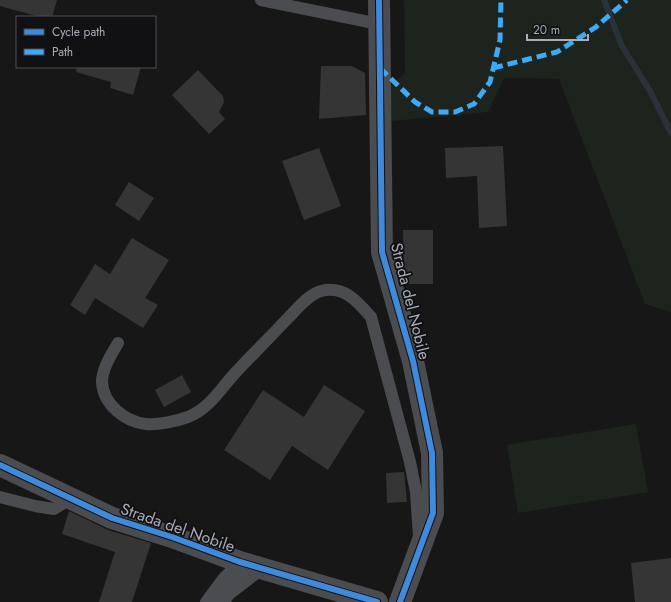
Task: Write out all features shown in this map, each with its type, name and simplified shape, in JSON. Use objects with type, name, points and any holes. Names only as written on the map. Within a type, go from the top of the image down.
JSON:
[{"type":"street","name":"Strada del Nobile","points":[[379,0],[382,252],[413,361],[432,453],[433,513],[400,602]]},
{"type":"street","name":"Strada del Nobile","points":[[0,465],[112,518],[172,537],[248,565],[377,602]]},
{"type":"street","points":[[218,602],[225,591],[248,565]]},
{"type":"lane","points":[[261,0],[379,24]]},
{"type":"lane","points":[[118,342],[108,360],[102,382],[108,401],[124,417],[147,424],[168,422],[189,416],[210,404],[237,371],[305,300],[321,291],[340,290],[358,301],[371,317],[410,462],[416,492],[420,549]]},
{"type":"lane","points":[[0,497],[54,509],[70,499]]},
{"type":"lane","points":[[206,602],[223,580],[248,565]]},
{"type":"shaded area","points":[[404,0],[671,0],[671,312],[645,304],[559,79],[504,78],[488,112],[392,121],[390,86],[405,73]]},
{"type":"shaded area","points":[[636,424],[648,492],[518,513],[507,445]]},
{"type":"building","points":[[0,0],[57,0],[52,16],[36,16],[0,6]]},
{"type":"building","points":[[321,66],[352,66],[365,73],[366,115],[319,119]]},
{"type":"building","points":[[77,68],[141,68],[133,95],[110,88],[111,82],[76,72]]},
{"type":"building","points":[[198,70],[223,96],[224,102],[219,112],[225,119],[209,134],[172,95]]},
{"type":"building","points":[[503,146],[507,226],[479,228],[477,176],[446,178],[445,148]]},
{"type":"building","points":[[319,148],[341,206],[304,220],[282,161]]},
{"type":"building","points":[[129,182],[154,198],[139,221],[115,205]]},
{"type":"building","points":[[403,230],[433,230],[433,284],[404,284]]},
{"type":"building","points":[[132,238],[169,260],[145,298],[158,305],[143,328],[95,298],[85,315],[70,305],[95,264],[110,274]]},
{"type":"building","points":[[182,375],[191,392],[164,407],[155,390]]},
{"type":"building","points":[[324,385],[365,411],[328,470],[292,446],[270,480],[224,450],[263,390],[304,417]]},
{"type":"building","points":[[404,472],[407,502],[387,503],[386,473]]},
{"type":"building","points":[[69,511],[108,530],[151,543],[132,602],[99,602],[115,552],[62,534]]},
{"type":"building","points":[[671,558],[671,602],[635,602],[631,563]]},
{"type":"waterway","points":[[604,0],[622,46],[650,91],[671,133]]},
{"type":"marked path","points":[[380,68],[415,102],[432,112],[455,112],[474,104],[490,82],[500,40],[501,0]]},
{"type":"marked path","points":[[493,68],[557,52],[596,27],[627,0]]},
{"type":"cycle path","points":[[379,0],[382,252],[413,361],[432,453],[433,513],[400,602]]},
{"type":"cycle path","points":[[0,465],[112,518],[172,537],[240,562],[377,602]]}]
